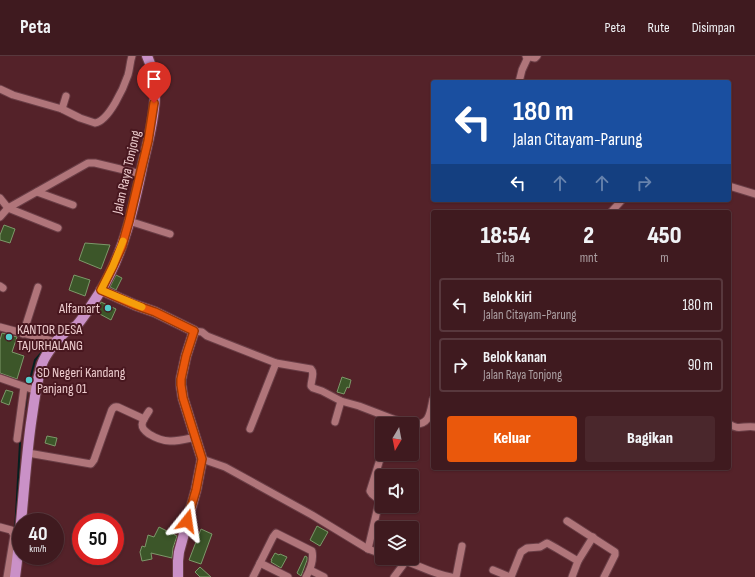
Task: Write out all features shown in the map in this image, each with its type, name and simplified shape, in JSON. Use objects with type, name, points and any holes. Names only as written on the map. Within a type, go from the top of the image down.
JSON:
[{"type":"main road","name":"Jalan Raya Tonjong","points":[[15,577],[28,453],[29,388],[49,350],[64,333],[76,326],[101,290],[122,246],[141,174],[153,114],[155,83],[152,68],[147,56]]},
{"type":"main road","points":[[101,290],[155,312],[194,331],[181,379],[183,398],[202,459],[196,490],[179,552],[178,577]]},
{"type":"street","points":[[0,89],[62,109],[80,118],[95,123],[100,122],[110,111],[120,93],[128,75],[132,56]]},
{"type":"street","points":[[520,80],[527,56],[535,58],[537,56]]},
{"type":"street","points":[[62,109],[66,96]]},
{"type":"street","points":[[0,217],[8,208],[88,163],[110,166],[141,174]]},
{"type":"street","points":[[731,187],[755,194]]},
{"type":"street","points":[[37,192],[73,205]]},
{"type":"street","points":[[0,198],[8,208],[58,228]]},
{"type":"street","points":[[613,210],[620,202]]},
{"type":"street","points":[[129,221],[170,234]]},
{"type":"street","points":[[23,334],[38,287]]},
{"type":"street","points":[[0,327],[56,342]]},
{"type":"street","points":[[194,331],[202,332],[207,336],[276,363],[312,369],[312,387],[341,401],[359,406],[382,417]]},
{"type":"street","points":[[250,429],[276,363]]},
{"type":"street","points":[[0,378],[29,388],[17,439]]},
{"type":"street","points":[[335,422],[341,401]]},
{"type":"street","points":[[28,453],[91,464],[94,460],[111,412],[116,406],[144,420]]},
{"type":"street","points":[[419,424],[426,421],[431,408]]},
{"type":"street","points":[[150,411],[142,424],[144,431],[162,441],[172,442],[196,437]]},
{"type":"street","points":[[731,425],[737,428],[750,426],[755,427]]},
{"type":"street","points":[[202,459],[225,466],[368,549],[375,552]]},
{"type":"street","points":[[368,549],[379,502],[370,491],[379,461]]},
{"type":"street","points":[[566,521],[614,551],[615,553],[604,577]]},
{"type":"street","points":[[0,527],[11,530],[14,535],[7,577]]},
{"type":"street","points":[[253,577],[272,537],[275,533],[278,533],[312,551],[313,556],[310,570],[306,577]]},
{"type":"street","points":[[572,577],[578,561],[593,538]]},
{"type":"street","points":[[493,570],[510,577],[521,552],[527,548],[540,547],[547,543],[578,561]]},
{"type":"street","points":[[456,577],[462,546]]},
{"type":"street","points":[[260,563],[288,577]]},
{"type":"street","points":[[394,577],[403,565]]},
{"type":"street","points":[[416,565],[451,577]]},
{"type":"street","points":[[310,570],[324,577]]},
{"type":"building","points":[[4,225],[15,229],[10,243],[0,240],[0,235]]},
{"type":"building","points":[[85,243],[110,245],[101,269],[79,260]]},
{"type":"building","points":[[74,275],[90,280],[85,296],[69,290]]},
{"type":"building","points":[[116,275],[122,278],[116,290],[110,287]]},
{"type":"building","points":[[101,302],[116,309],[111,320],[96,312]]},
{"type":"building","points":[[2,333],[17,337],[12,352],[24,356],[17,379],[0,373],[0,340]]},
{"type":"building","points":[[342,377],[351,380],[349,388],[347,387],[344,394],[337,392]]},
{"type":"building","points":[[6,390],[13,392],[9,405],[1,402]]},
{"type":"building","points":[[47,436],[57,438],[55,446],[45,443]]},
{"type":"building","points":[[317,526],[328,532],[320,546],[310,540]]},
{"type":"building","points":[[159,527],[177,536],[173,548],[172,558],[151,553],[152,559],[142,561],[140,552],[142,546],[145,547],[148,535],[154,537]]},
{"type":"building","points":[[201,529],[212,534],[201,564],[189,560]]},
{"type":"building","points":[[275,553],[287,557],[281,568],[271,562]]},
{"type":"building","points":[[305,556],[307,557],[307,560],[301,576],[297,573]]},
{"type":"building","points":[[200,567],[211,577],[200,577],[195,572]]},
{"type":"waterway","points":[[25,409],[27,391],[35,360],[44,350]]},
{"type":"waterway","points":[[16,513],[20,443]]},
{"type":"slow traffic","points":[[123,241],[101,290],[142,307]]},
{"type":"place","name":"Alfamart","points":[[108,308]]},
{"type":"place","name":"KANTOR DESA TAJURHALANG","points":[[9,337]]},
{"type":"place","name":"SD Negeri Kandang Panjang 01","points":[[29,380]]},
{"type":"route","points":[[154,103],[141,174],[122,246],[101,290],[171,319],[194,331],[186,356],[181,385],[183,398],[202,459],[196,490],[187,521]]}]
